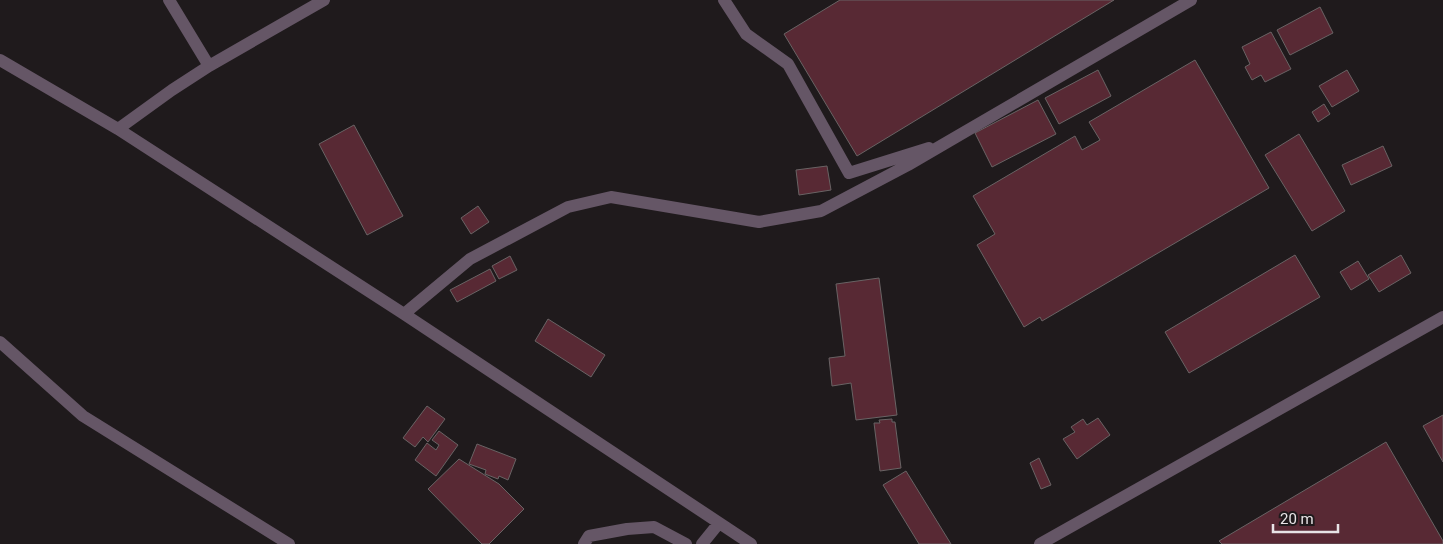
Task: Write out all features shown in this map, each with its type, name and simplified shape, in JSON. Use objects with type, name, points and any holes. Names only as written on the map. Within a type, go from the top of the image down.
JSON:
[{"type":"street","points":[[169,0],[209,66]]},
{"type":"street","points":[[118,130],[172,90],[209,66],[324,0]]},
{"type":"street","points":[[724,0],[746,34],[788,64],[849,173],[948,141]]},
{"type":"street","points":[[404,314],[470,259],[568,207],[611,197],[759,222],[821,211],[908,165],[1191,0]]},
{"type":"street","points":[[0,60],[118,130],[404,314],[752,544]]},
{"type":"street","points":[[1040,544],[1443,317]]},
{"type":"street","points":[[0,342],[83,416],[289,544]]},
{"type":"street","points":[[702,544],[718,523]]},
{"type":"street","points":[[584,544],[589,536],[627,529],[654,527],[686,544]]},
{"type":"building","points":[[840,0],[1114,0],[857,156],[784,34]]},
{"type":"building","points":[[1320,7],[1333,33],[1290,55],[1277,30]]},
{"type":"building","points":[[1271,32],[1291,69],[1265,82],[1261,75],[1252,80],[1245,67],[1250,64],[1242,47]]},
{"type":"building","points":[[1195,60],[1269,188],[1042,321],[1040,317],[1024,327],[977,245],[995,234],[973,196],[1075,136],[1082,150],[1100,140],[1089,122]]},
{"type":"building","points":[[1098,70],[1111,96],[1059,124],[1045,98]]},
{"type":"building","points":[[1347,70],[1359,91],[1332,107],[1319,86]]},
{"type":"building","points":[[1038,100],[1056,134],[992,167],[975,133]]},
{"type":"building","points":[[1324,104],[1330,114],[1318,122],[1312,112]]},
{"type":"building","points":[[354,125],[403,216],[367,235],[319,144]]},
{"type":"building","points":[[1299,134],[1345,211],[1312,231],[1265,155]]},
{"type":"building","points":[[1383,146],[1392,166],[1351,185],[1342,165]]},
{"type":"building","points":[[827,166],[831,190],[799,195],[796,170]]},
{"type":"building","points":[[478,206],[489,222],[471,234],[461,218]]},
{"type":"building","points":[[1295,255],[1320,297],[1189,373],[1165,332]]},
{"type":"building","points":[[1401,255],[1411,273],[1379,292],[1368,275]]},
{"type":"building","points":[[510,256],[517,270],[499,279],[492,266]]},
{"type":"building","points":[[1358,261],[1369,279],[1351,290],[1340,272]]},
{"type":"building","points":[[490,269],[496,281],[457,302],[450,290]]},
{"type":"building","points":[[879,278],[897,415],[856,420],[851,383],[832,386],[829,358],[845,356],[836,284]]},
{"type":"building","points":[[548,319],[605,355],[591,377],[535,341]]},
{"type":"building","points":[[427,406],[445,419],[428,442],[423,437],[415,447],[403,438]]},
{"type":"building","points":[[1443,415],[1443,462],[1423,426]]},
{"type":"building","points":[[1098,418],[1110,435],[1077,459],[1063,439],[1075,432],[1071,427],[1083,419],[1087,425]]},
{"type":"building","points":[[892,419],[892,422],[895,422],[901,468],[880,471],[874,423],[880,423],[879,420]]},
{"type":"building","points":[[439,431],[458,445],[436,476],[415,460],[427,443],[436,450],[439,445],[432,440]]},
{"type":"building","points":[[1386,442],[1443,544],[1222,544],[1219,541]]},
{"type":"building","points":[[477,444],[516,459],[508,480],[499,476],[498,479],[485,474],[486,470],[469,464]]},
{"type":"building","points":[[1039,458],[1051,485],[1041,489],[1030,463]]},
{"type":"building","points":[[459,459],[499,484],[524,509],[489,544],[482,544],[428,489]]},
{"type":"building","points":[[906,471],[951,544],[919,544],[883,485]]}]
